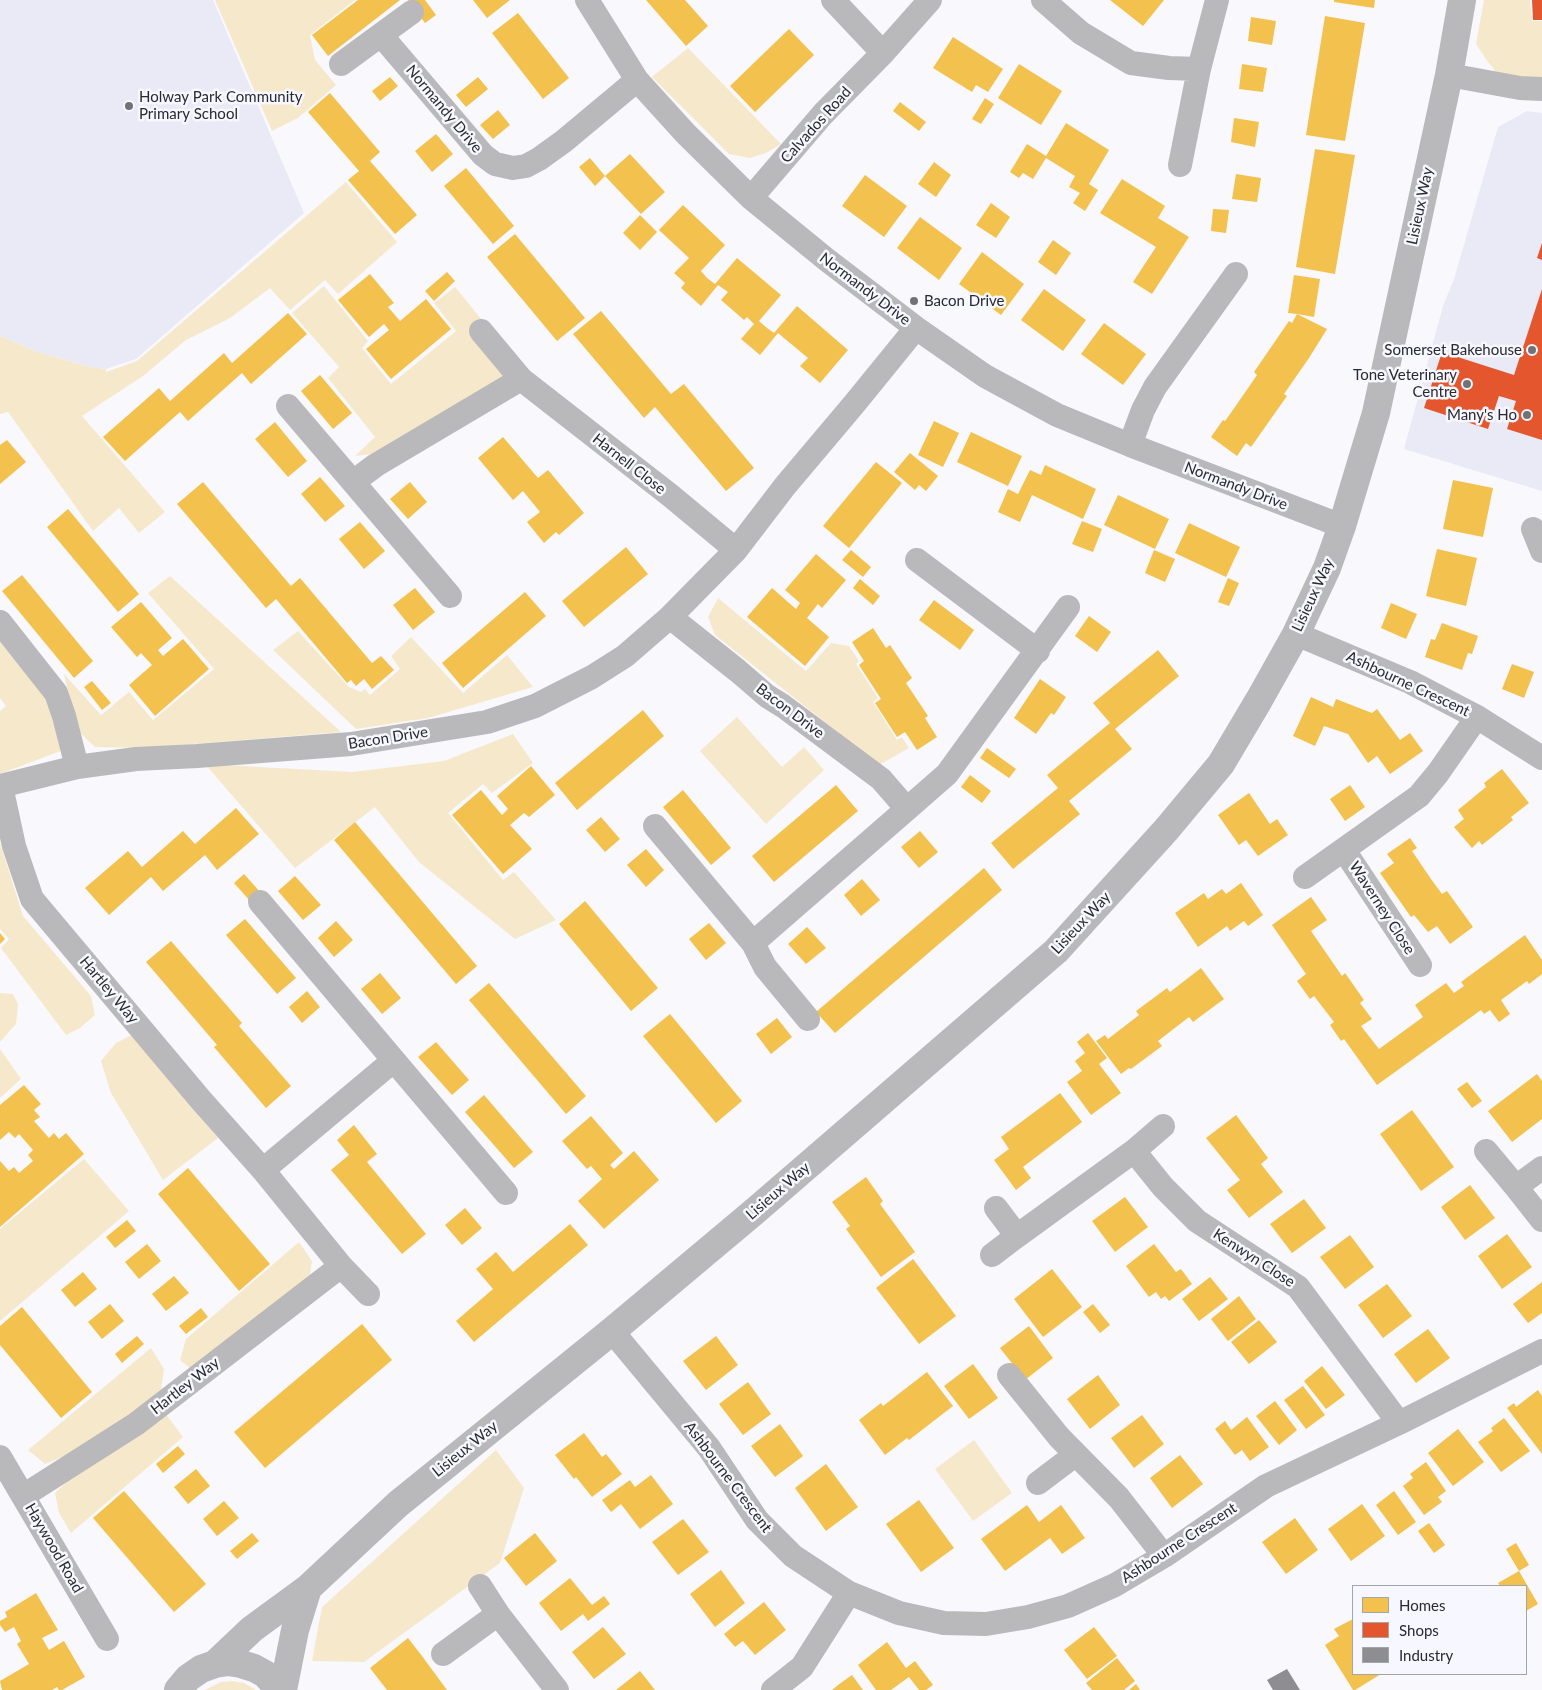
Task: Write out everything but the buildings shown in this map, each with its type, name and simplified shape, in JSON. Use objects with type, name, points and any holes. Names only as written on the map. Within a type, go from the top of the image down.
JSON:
[{"type":"street","name":"Normandy Drive","points":[[587,0],[637,80],[686,134],[751,198],[827,260],[916,328],[985,376],[1057,415],[1342,526]]},
{"type":"street","points":[[832,0],[882,53]]},
{"type":"street","name":"Calvados Road","points":[[751,198],[823,114],[930,0]]},
{"type":"street","points":[[1043,0],[1081,33],[1131,63],[1169,68],[1199,69]]},
{"type":"street","points":[[1180,165],[1199,69],[1217,0]]},
{"type":"street","name":"Lisieux Way","points":[[215,1664],[252,1629],[308,1588],[398,1504],[612,1331],[756,1210],[1056,951],[1166,830],[1220,764],[1260,700],[1296,634],[1327,568],[1342,526],[1376,413],[1449,75],[1462,0]]},
{"type":"street","points":[[341,64],[412,12]]},
{"type":"street","name":"Normandy Drive","points":[[381,35],[483,155],[495,164],[513,168],[526,166],[539,159],[564,141],[637,80]]},
{"type":"street","points":[[1449,75],[1520,88],[1542,89]]},
{"type":"street","points":[[1130,445],[1143,410],[1155,387],[1236,274]]},
{"type":"street","name":"Bacon Drive","points":[[0,786],[77,767],[136,759],[216,755],[351,744],[487,722],[536,706],[592,677],[625,656],[670,617],[736,550],[785,486],[916,328]]},
{"type":"street","name":"Harnell Close","points":[[481,330],[521,380],[671,496],[736,550]]},
{"type":"street","points":[[353,482],[376,465],[521,380]]},
{"type":"street","points":[[288,406],[450,596]]},
{"type":"street","points":[[1532,529],[1542,552]]},
{"type":"street","points":[[917,560],[1038,651]]},
{"type":"street","points":[[753,943],[946,774],[1038,651],[1068,607]]},
{"type":"street","name":"Bacon Drive","points":[[670,617],[767,696],[881,779],[907,809]]},
{"type":"street","points":[[0,622],[56,693],[77,767]]},
{"type":"street","name":"Ashbourne Crescent","points":[[1296,634],[1410,682],[1477,717],[1542,758]]},
{"type":"street","name":"Waverney Close","points":[[1305,877],[1419,796],[1455,750],[1477,717]]},
{"type":"street","name":"Hartley Way","points":[[0,786],[14,846],[32,899],[200,1099],[263,1170],[341,1266],[368,1294]]},
{"type":"street","points":[[654,826],[753,943],[765,967],[808,1018]]},
{"type":"street","name":"Waverney Close","points":[[1344,850],[1420,965]]},
{"type":"street","points":[[260,902],[506,1193]]},
{"type":"street","points":[[263,1170],[393,1061]]},
{"type":"street","points":[[992,1255],[1134,1151],[1163,1126]]},
{"type":"street","name":"Kenwyn Close","points":[[1134,1151],[1163,1187],[1197,1221],[1298,1286],[1399,1422]]},
{"type":"street","points":[[1486,1151],[1542,1220]]},
{"type":"street","points":[[1516,1187],[1542,1168]]},
{"type":"street","points":[[996,1208],[1016,1236]]},
{"type":"street","name":"Hartley Way","points":[[23,1496],[136,1424],[341,1266]]},
{"type":"street","name":"Ashbourne Crescent","points":[[612,1331],[709,1448],[757,1520],[793,1556],[848,1593],[899,1613],[944,1623],[986,1624],[1028,1617],[1068,1606],[1115,1585],[1164,1556],[1266,1486],[1542,1351]]},
{"type":"street","points":[[1009,1375],[1075,1455],[1119,1498],[1164,1556]]},
{"type":"street","points":[[1038,1482],[1075,1455]]},
{"type":"street","name":"Haywood Road","points":[[0,1457],[107,1639]]},
{"type":"street","points":[[480,1586],[552,1688]]},
{"type":"street","points":[[282,1690],[308,1588]]},
{"type":"street","points":[[773,1690],[802,1667],[848,1593]]},
{"type":"street","points":[[443,1654],[498,1614]]},
{"type":"street","points":[[178,1690],[188,1678],[201,1669],[228,1662],[254,1668],[265,1674],[282,1690]]},
{"type":"shaded area","name":"Holway Park Community Primary School","points":[[0,0],[213,0],[304,213],[136,359],[106,369],[86,366],[38,352],[0,336]]},
{"type":"shaded area","points":[[215,0],[355,0],[310,35],[315,60],[336,85],[298,118],[272,131]]},
{"type":"shaded area","points":[[1484,0],[1530,0],[1532,21],[1542,21],[1542,81],[1504,76],[1495,71],[1486,59],[1476,44]]},
{"type":"shaded area","points":[[688,48],[781,144],[766,153],[750,158],[729,154],[652,77]]},
{"type":"shaded area","points":[[1527,111],[1542,113],[1542,491],[1404,449],[1443,306],[1454,279],[1498,127]]},
{"type":"shaded area","points":[[346,182],[397,242],[338,294],[325,280],[290,310],[270,288],[230,318],[186,340],[143,376],[82,416],[165,512],[139,533],[119,508],[93,531],[8,412],[0,414],[0,336],[38,352],[86,366],[106,369],[106,372],[137,361]]},
{"type":"shaded area","points":[[324,286],[368,341],[362,348],[391,384],[456,331],[434,303],[455,287],[487,326],[504,353],[503,381],[379,453],[355,456],[375,437],[328,378],[339,367],[292,313]]},
{"type":"shaded area","points":[[170,576],[341,732],[145,748],[95,747],[77,730],[64,674],[101,715],[129,692],[153,720],[214,669],[148,593]]},
{"type":"shaded area","points":[[718,598],[806,671],[831,643],[849,646],[859,661],[856,664],[878,698],[873,702],[897,740],[902,737],[909,748],[879,765],[715,635],[708,617]]},
{"type":"shaded area","points":[[298,631],[349,687],[361,692],[365,689],[370,695],[400,669],[391,656],[411,637],[463,693],[507,655],[533,687],[428,718],[356,729],[273,650]]},
{"type":"shaded area","points":[[0,635],[49,698],[63,750],[0,774],[0,711],[6,706],[0,698]]},
{"type":"shaded area","points":[[737,717],[782,767],[804,747],[824,770],[766,824],[700,751]]},
{"type":"shaded area","points":[[513,734],[533,763],[492,793],[483,784],[448,813],[503,880],[514,872],[556,920],[515,939],[419,862],[375,807],[295,868],[205,764],[352,772],[444,761]]},
{"type":"shaded area","points":[[0,843],[23,916],[91,996],[95,1015],[80,1028],[66,1035],[1,948],[9,939],[0,929]]},
{"type":"shaded area","points":[[0,993],[13,994],[18,1004],[16,1024],[0,1042]]},
{"type":"shaded area","points":[[132,1035],[218,1138],[163,1180],[111,1093],[101,1061],[116,1043]]},
{"type":"shaded area","points":[[0,1049],[21,1079],[0,1098]]},
{"type":"shaded area","points":[[84,1159],[129,1211],[0,1321],[0,1229]]},
{"type":"shaded area","points":[[299,1242],[312,1261],[309,1282],[191,1369],[180,1360],[186,1339]]},
{"type":"shaded area","points":[[151,1348],[164,1369],[161,1391],[87,1447],[45,1464],[28,1450]]},
{"type":"shaded area","points":[[163,1410],[183,1437],[71,1533],[59,1513],[55,1493],[79,1471]]},
{"type":"shaded area","points":[[974,1440],[1012,1493],[973,1521],[935,1469]]},
{"type":"shaded area","points":[[496,1450],[524,1488],[500,1563],[364,1662],[312,1661],[322,1607]]},
{"type":"shaded area","points":[[221,1682],[244,1683],[256,1690],[205,1690]]},
{"type":"place","name":"Holway Park Community Primary School","points":[[129,106]]},
{"type":"place","name":"Bacon Drive","points":[[914,301]]},
{"type":"place","name":"Somerset Bakehouse","points":[[1532,350]]},
{"type":"place","name":"Tone Veterinary Centre","points":[[1467,384]]},
{"type":"place","name":"Many's Ho","points":[[1527,415]]}]
